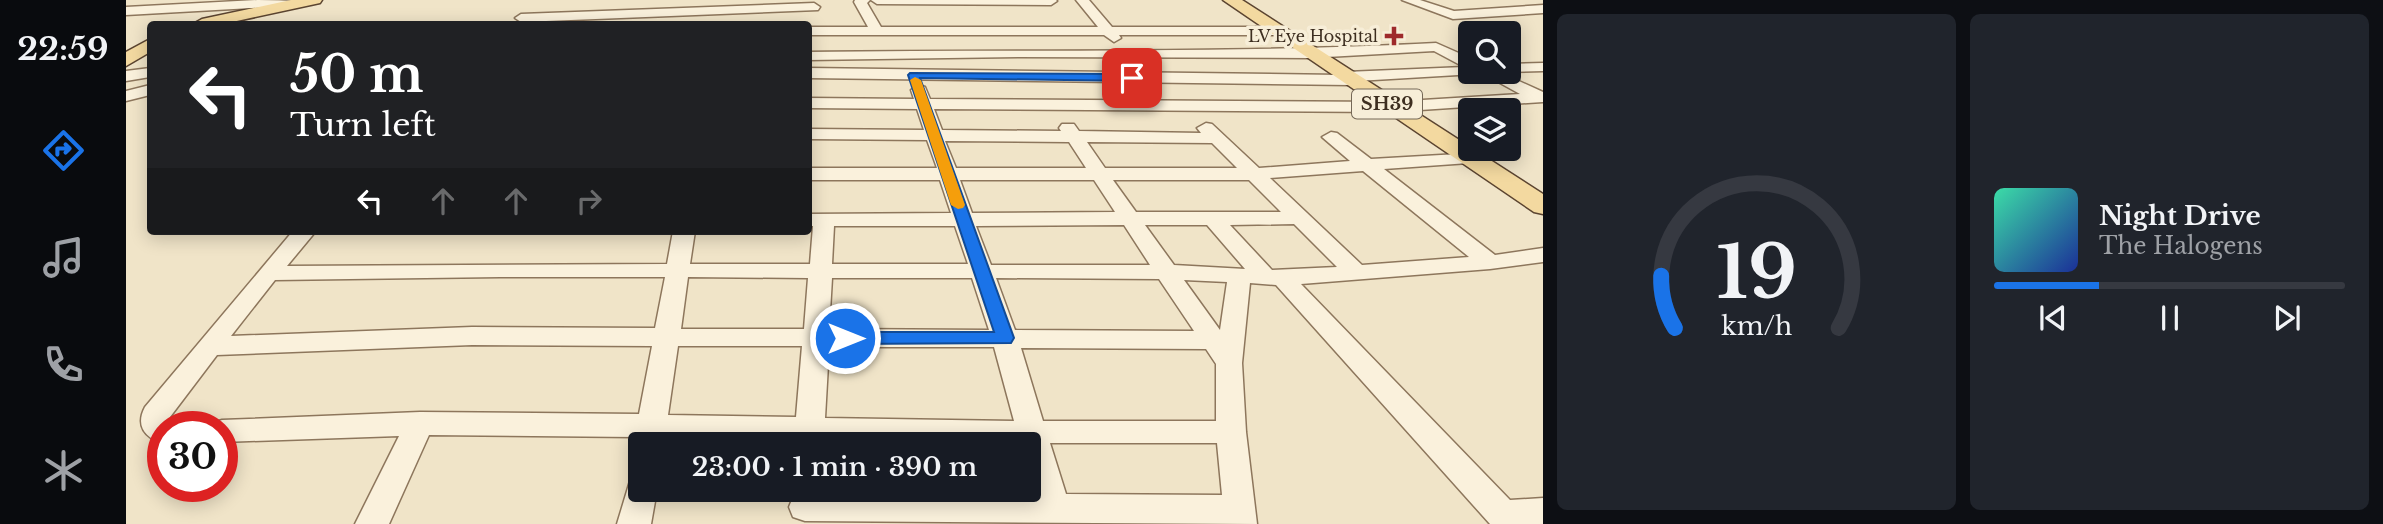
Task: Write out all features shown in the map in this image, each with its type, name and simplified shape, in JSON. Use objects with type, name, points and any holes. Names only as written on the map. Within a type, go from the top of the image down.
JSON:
[{"type":"main road","name":"SH39","points":[[1231,0],[1458,151]]},
{"type":"main road","points":[[216,21],[311,1]]},
{"type":"main road","points":[[126,60],[147,46]]},
{"type":"main road","name":"SH39","points":[[1474,161],[1543,206]]},
{"type":"street","points":[[725,0],[524,8],[520,21],[735,10]]},
{"type":"street","points":[[864,0],[860,2],[872,31],[873,56]]},
{"type":"street","points":[[877,0],[958,0],[1059,12],[1107,31],[1275,31]]},
{"type":"street","points":[[958,0],[981,31]]},
{"type":"street","points":[[1082,0],[1107,31],[1356,272]]},
{"type":"street","points":[[1408,0],[1453,15],[1543,7]]},
{"type":"street","points":[[1523,0],[1543,7]]},
{"type":"street","points":[[126,11],[311,1]]},
{"type":"street","points":[[758,3],[759,21]]},
{"type":"street","points":[[704,21],[758,3],[814,7]]},
{"type":"street","points":[[812,31],[981,31],[1059,12]]},
{"type":"street","points":[[812,74],[909,66],[1018,52],[1310,54],[1436,47],[1458,58]]},
{"type":"street","points":[[805,507],[1054,510],[1240,517],[1221,351],[1018,52]]},
{"type":"street","points":[[812,56],[873,56],[909,66],[1035,77],[1348,79],[1458,72]]},
{"type":"street","points":[[909,66],[1005,338],[1030,432]]},
{"type":"street","points":[[1521,68],[1543,67]]},
{"type":"street","points":[[126,76],[147,73]]},
{"type":"street","points":[[1512,84],[1542,98]]},
{"type":"street","points":[[126,96],[147,91]]},
{"type":"street","points":[[812,103],[1390,107],[1542,98]]},
{"type":"street","points":[[812,135],[1216,138]]},
{"type":"street","points":[[1331,136],[1490,262]]},
{"type":"street","points":[[812,174],[1254,174],[1458,159]]},
{"type":"street","points":[[810,432],[820,272],[816,220],[1298,218]]},
{"type":"street","points":[[1214,220],[1262,277],[1507,519],[1543,512]]},
{"type":"street","points":[[158,411],[301,235]]},
{"type":"street","points":[[651,432],[683,235]]},
{"type":"street","points":[[268,273],[1167,272],[1262,277],[1490,262],[1543,255]]},
{"type":"street","points":[[1221,351],[1262,277]]},
{"type":"street","points":[[210,346],[472,336],[1005,338],[1221,351]]},
{"type":"street","points":[[372,524],[420,423]]},
{"type":"street","points":[[238,430],[420,423],[628,434]]},
{"type":"street","points":[[1041,433],[1231,432]]},
{"type":"street","points":[[1041,468],[1054,510]]},
{"type":"street","points":[[634,524],[638,502]]},
{"type":"slow traffic","points":[[915,80],[958,205]]},
{"type":"place","name":"LV Eye Hospital","points":[[1394,36]]},
{"type":"route","points":[[845,338],[1005,338],[913,75],[1132,78]]}]
